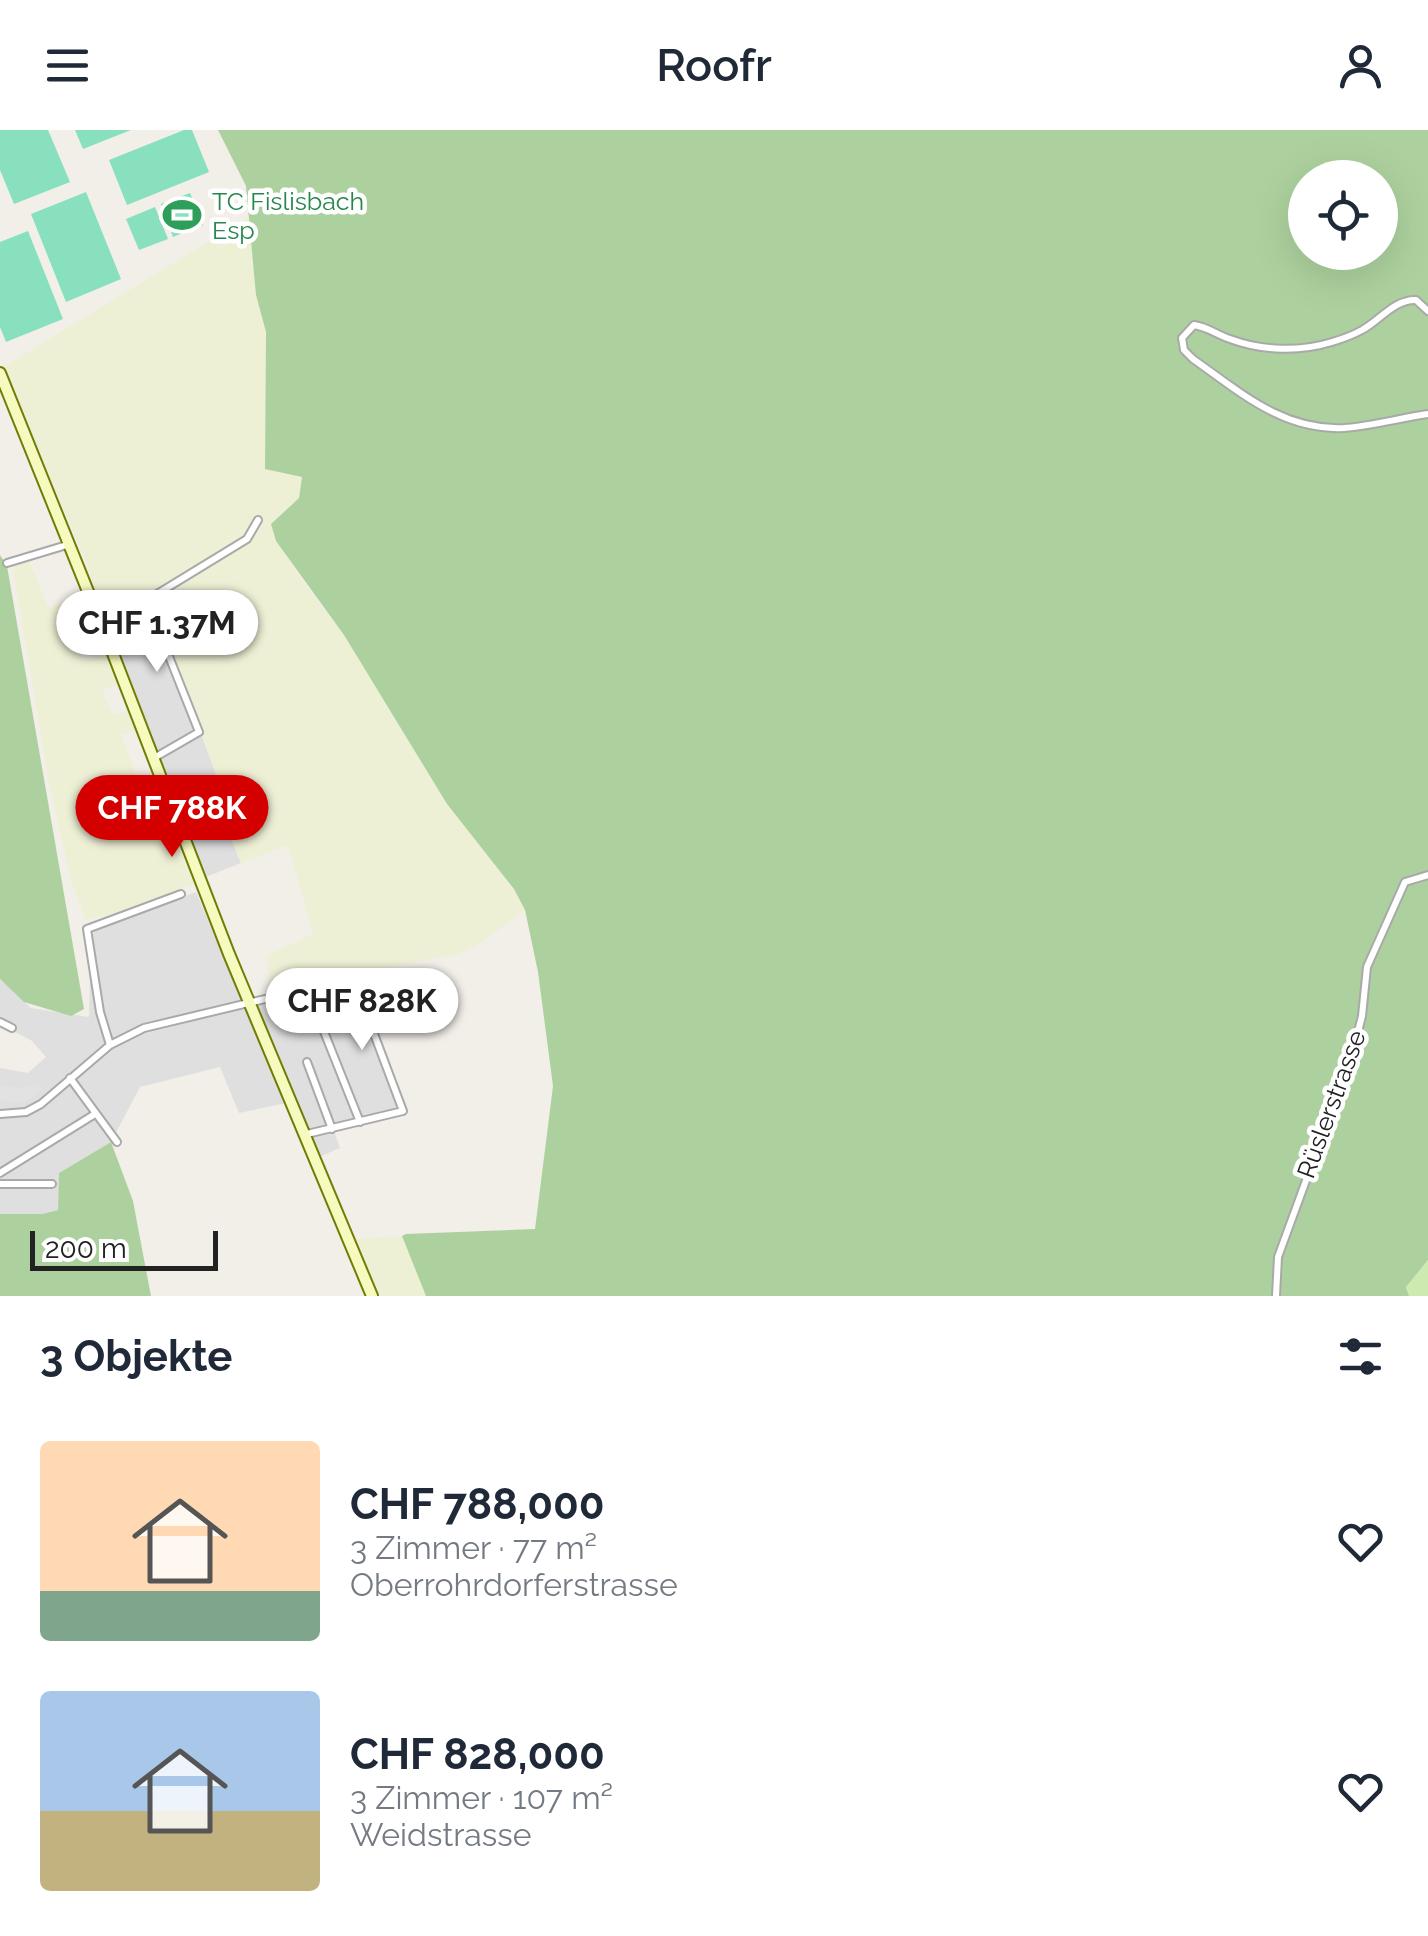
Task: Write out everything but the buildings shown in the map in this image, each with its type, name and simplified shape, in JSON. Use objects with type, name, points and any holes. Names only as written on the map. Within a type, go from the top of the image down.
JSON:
[{"type":"main road","points":[[0,373],[249,1002],[372,1296]]},
{"type":"street","points":[[1428,311],[1416,300],[1403,300],[1361,330],[1306,347],[1284,349],[1249,344],[1194,325],[1182,338],[1184,350],[1193,359],[1256,405],[1293,422],[1343,428],[1428,414]]},
{"type":"street","points":[[102,627],[247,539],[258,520]]},
{"type":"street","points":[[7,563],[70,544]]},
{"type":"street","points":[[148,601],[199,732],[154,758]]},
{"type":"street","name":"Rüslerstrasse","points":[[1276,1296],[1278,1257],[1352,1056],[1362,1016],[1367,967],[1404,882],[1428,876]]},
{"type":"street","points":[[110,1044],[100,1012],[87,928],[181,894]]},
{"type":"street","points":[[0,1114],[33,1108],[110,1044],[129,1034],[166,1021],[353,978],[403,1110],[307,1134]]},
{"type":"street","points":[[307,988],[360,1122]]},
{"type":"street","points":[[0,1022],[12,1028]]},
{"type":"street","points":[[307,1062],[332,1129]]},
{"type":"street","points":[[70,1078],[116,1142]]},
{"type":"street","points":[[0,1174],[95,1114]]},
{"type":"street","points":[[0,1184],[52,1184]]},
{"type":"shaded area","points":[[151,596],[219,783],[210,786],[241,863],[206,877],[109,631],[111,620]]},
{"type":"shaded area","points":[[196,892],[245,1008],[352,982],[400,1109],[332,1126],[340,1148],[319,1157],[296,1101],[239,1113],[220,1067],[140,1087],[111,1142],[59,1173],[58,1210],[0,1214],[0,1068],[28,1073],[46,1057],[32,1041],[0,1024],[0,979],[31,1008],[89,1017],[91,937],[97,927]]},
{"type":"shaded area","points":[[37,1084],[42,1090],[24,1103],[0,1100],[0,1085],[21,1088]]},
{"type":"green space","points":[[0,130],[48,130],[70,182],[14,204],[0,170]]},
{"type":"green space","points":[[75,130],[131,130],[83,149]]},
{"type":"green space","points":[[192,130],[209,172],[127,205],[109,160]]},
{"type":"green space","points":[[218,130],[1428,130],[1428,1260],[1406,1287],[1409,1296],[426,1296],[402,1236],[535,1229],[553,1086],[538,972],[525,910],[514,889],[447,804],[344,635],[276,541],[271,524],[299,498],[302,477],[265,469],[266,332],[256,295],[246,186]]},
{"type":"green space","points":[[86,192],[121,279],[66,302],[31,214]]},
{"type":"green space","name":"TC Fislisbach Esp","points":[[190,193],[203,225],[173,237],[161,204]]},
{"type":"green space","name":"TC Fislisbach Esp","points":[[155,207],[168,239],[139,250],[126,219]]},
{"type":"green space","points":[[249,217],[256,295],[266,332],[265,468],[302,477],[299,498],[280,514],[299,576],[344,635],[447,804],[514,889],[525,910],[478,945],[456,955],[327,977],[273,993],[266,956],[313,934],[288,845],[241,863],[210,786],[219,782],[151,597],[111,620],[105,618],[5,370],[8,364]]},
{"type":"green space","points":[[28,231],[63,319],[6,342],[0,327],[0,242]]},
{"type":"green space","points":[[0,555],[7,566],[84,1009],[71,1016],[24,1002],[0,979]]},
{"type":"green space","points":[[29,561],[49,608],[84,593],[94,621],[72,630],[82,660],[108,655],[119,683],[102,691],[113,715],[130,710],[138,730],[121,735],[146,800],[164,794],[196,883],[126,910],[86,920],[71,880],[49,783],[12,564]]},
{"type":"green space","points":[[111,1142],[133,1201],[151,1296],[0,1296],[0,1214],[58,1210],[59,1173]]},
{"type":"green space","points":[[402,1236],[426,1296],[376,1296],[353,1239]]},
{"type":"green space","points":[[1428,1260],[1428,1296],[1409,1296],[1406,1287]]},
{"type":"place","name":"TC Fislisbach Esp","points":[[182,215]]}]
